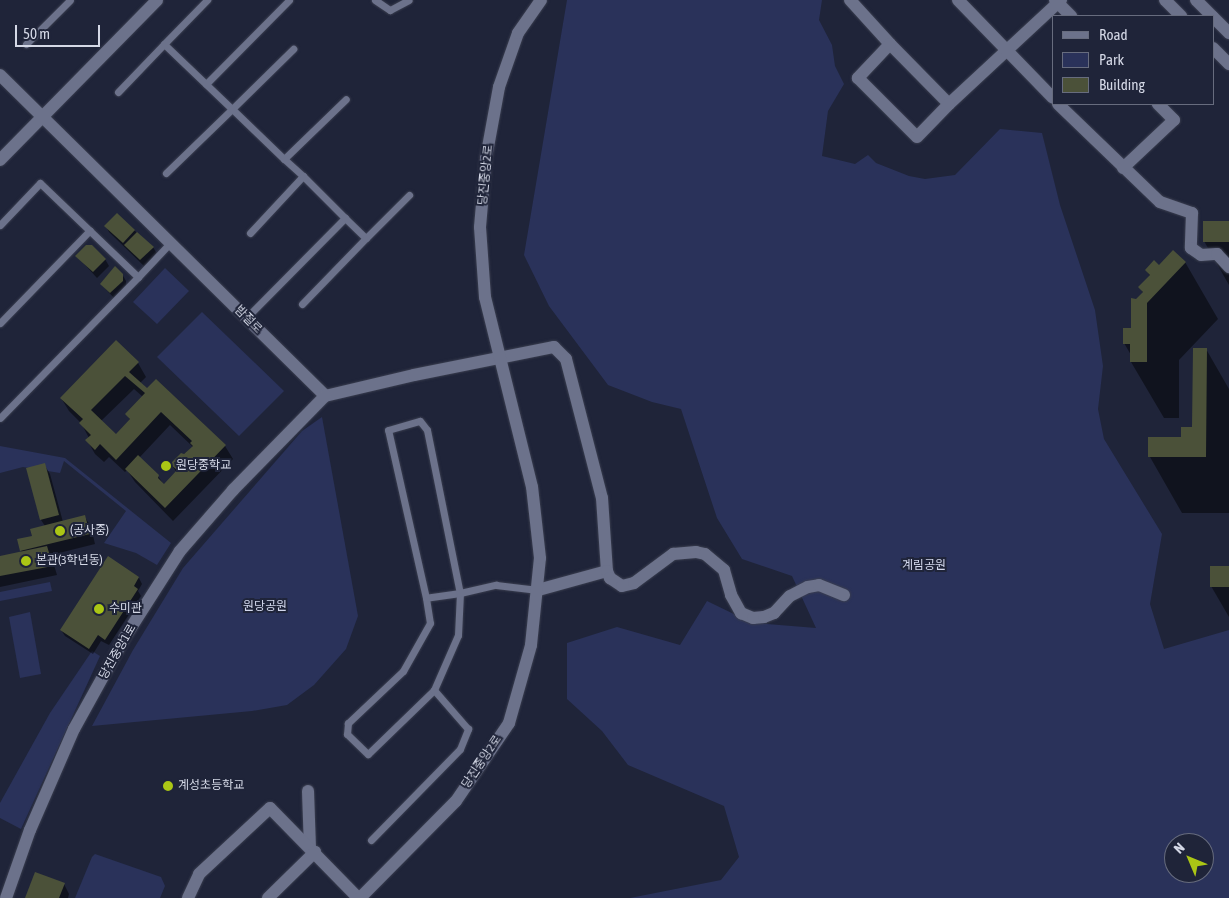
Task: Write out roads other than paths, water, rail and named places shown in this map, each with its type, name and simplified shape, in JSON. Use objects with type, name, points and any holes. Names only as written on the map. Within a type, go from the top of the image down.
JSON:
[{"type":"street","points":[[0,160],[157,0]]},
{"type":"street","name":"당진중앙2로","points":[[188,898],[199,874],[270,808],[359,898],[456,801],[509,723],[531,645],[540,558],[532,487],[484,297],[480,227],[486,158],[499,87],[518,33],[541,0]]},
{"type":"street","points":[[850,0],[949,104]]},
{"type":"street","points":[[958,0],[1052,97]]},
{"type":"street","points":[[1165,0],[1180,15]]},
{"type":"street","points":[[1196,0],[1211,15]]},
{"type":"street","points":[[890,44],[858,78],[917,137],[949,104],[1058,1],[1070,15]]},
{"type":"street","points":[[1214,18],[1229,33]]},
{"type":"street","points":[[1214,49],[1229,64]]},
{"type":"street","name":"밤절로","points":[[0,75],[326,396]]},
{"type":"street","points":[[1059,105],[1160,202],[1192,213],[1191,248],[1201,255],[1217,254],[1229,267]]},
{"type":"street","points":[[1123,168],[1174,120],[1159,105]]},
{"type":"street","points":[[326,396],[414,375],[554,347],[566,359],[602,498],[607,571],[610,578],[622,586],[634,583],[673,554],[696,552],[705,554],[724,570],[731,595],[741,613],[753,618],[764,618],[774,613],[790,596],[808,587],[819,585],[844,595]]},
{"type":"street","name":"당진중앙1로","points":[[6,898],[30,830],[74,729],[125,637],[180,551],[234,490],[326,396]]},
{"type":"street","points":[[538,590],[607,571]]},
{"type":"street","points":[[268,898],[313,850],[308,791]]},
{"type":"lane","points":[[26,44],[70,0]]},
{"type":"lane","points":[[118,92],[207,0]]},
{"type":"lane","points":[[206,84],[289,0]]},
{"type":"lane","points":[[375,0],[390,10],[408,0]]},
{"type":"lane","points":[[164,44],[366,238]]},
{"type":"lane","points":[[166,174],[293,49]]},
{"type":"lane","points":[[284,159],[346,99]]},
{"type":"lane","points":[[250,233],[302,176]]},
{"type":"lane","points":[[0,225],[40,183],[138,277]]},
{"type":"lane","points":[[302,304],[409,195]]},
{"type":"lane","points":[[246,318],[345,218]]},
{"type":"lane","points":[[0,323],[90,230]]},
{"type":"lane","points":[[0,418],[170,244]]},
{"type":"lane","points":[[420,421],[427,430],[460,593],[458,635],[434,690],[368,754],[347,734],[348,723],[403,671],[430,622],[388,430],[420,421]]},
{"type":"lane","points":[[426,598],[496,585],[538,590]]},
{"type":"lane","points":[[371,840],[460,749],[468,729],[434,690]]},
{"type":"place","name":"원당중학교","points":[[166,466]]},
{"type":"place","name":"(공사중)","points":[[60,531]]},
{"type":"place","name":"본관(3학년동)","points":[[26,561]]},
{"type":"place","name":"수미관","points":[[99,609]]},
{"type":"place","name":"계성초등학교","points":[[168,786]]},
{"type":"park label","name":"계림공원","points":[[924,566]]},
{"type":"park label","name":"원당공원","points":[[265,607]]}]
